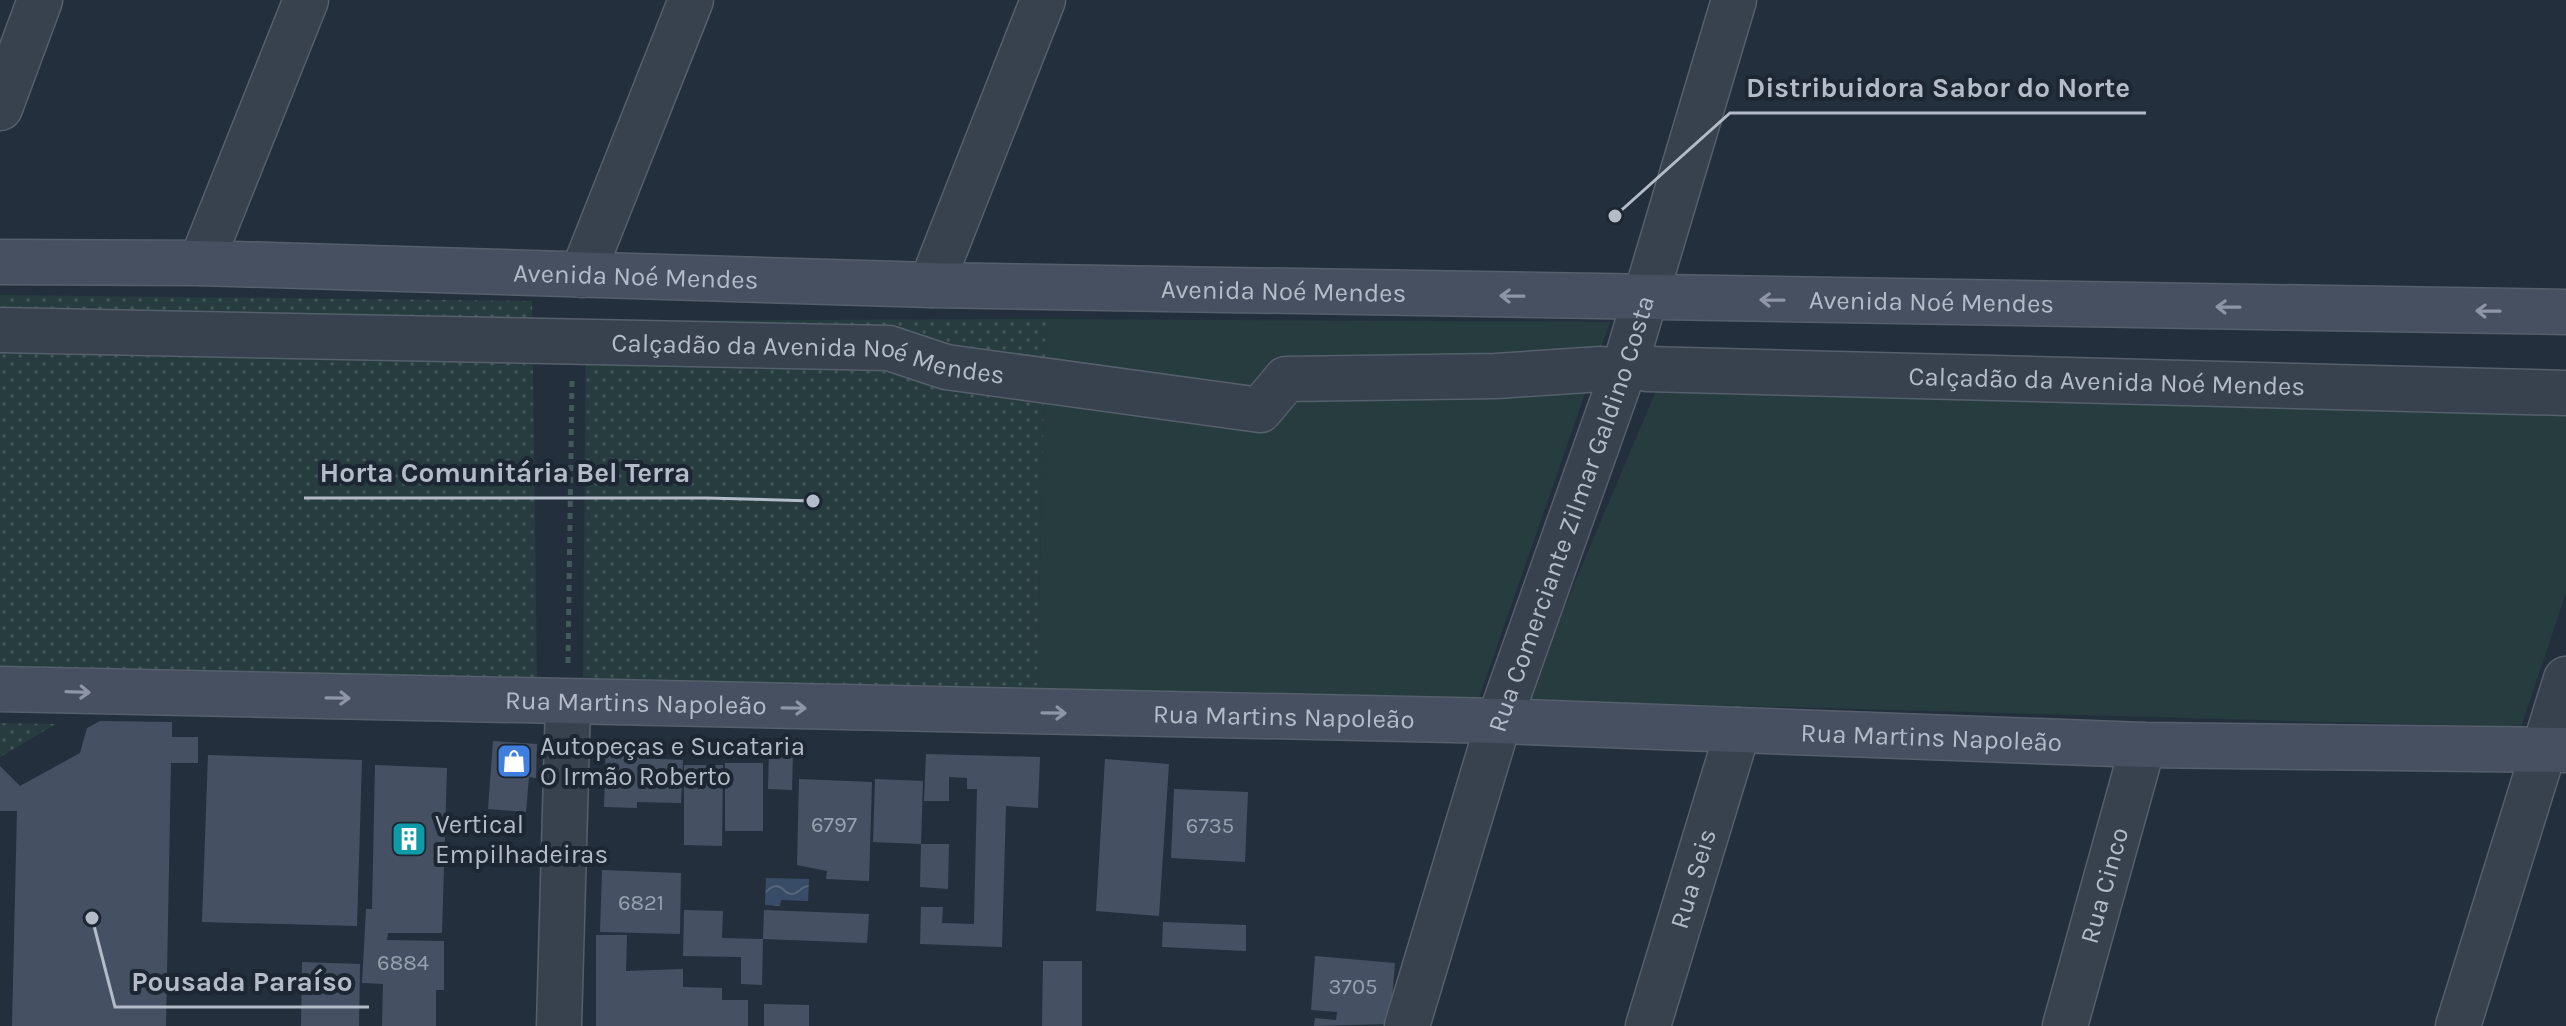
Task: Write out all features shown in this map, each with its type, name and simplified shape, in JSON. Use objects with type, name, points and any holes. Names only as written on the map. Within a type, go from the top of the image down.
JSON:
[{"type":"main road","name":"Avenida Noé Mendes","points":[[0,262],[201,263],[931,285],[2566,312]]},
{"type":"main road","name":"Rua Martins Napoleão","points":[[0,689],[568,704],[1499,721],[2143,745],[2555,750]]},
{"type":"street","points":[[0,108],[40,0]]},
{"type":"street","points":[[201,263],[306,0]]},
{"type":"street","points":[[582,275],[691,0]]},
{"type":"street","points":[[931,285],[1043,0]]},
{"type":"street","name":"Rua Comerciante Zilmar Galdino Costa","points":[[1407,1026],[1499,721],[1624,369],[1734,0]]},
{"type":"street","name":"Calçadão da Avenida Noé Mendes","points":[[0,330],[889,348],[946,367],[1260,410],[1286,379],[1496,376],[1601,369]]},
{"type":"street","name":"Calçadão da Avenida Noé Mendes","points":[[1647,369],[2566,393]]},
{"type":"street","points":[[2458,1026],[2555,750],[2566,679]]},
{"type":"street","points":[[559,1026],[568,704]]},
{"type":"street","name":"Rua Seis","points":[[1648,1026],[1738,730]]},
{"type":"street","name":"Rua Cinco","points":[[2065,1026],[2143,745]]},
{"type":"path","points":[[568,704],[572,343]]},
{"type":"green space","points":[[0,295],[532,301],[537,682],[0,668]]},
{"type":"green space","points":[[1046,319],[1610,322],[1479,698],[1037,689]]},
{"type":"green space","points":[[1046,319],[1037,689],[583,680],[586,321]]},
{"type":"green space","points":[[1658,386],[2566,406],[2566,593],[2521,727],[1525,700]]},
{"type":"green space","points":[[0,723],[56,724],[0,757]]},
{"type":"water","points":[[766,878],[809,879],[808,901],[781,900],[780,906],[765,905]]},
{"type":"building","points":[[100,721],[172,722],[172,737],[198,737],[198,763],[171,763],[166,1026],[12,1026],[17,811],[0,811],[0,766],[20,786],[80,753],[87,728]]},
{"type":"building","name":"Autopeças e Sucataria O Irmão Roberto","points":[[493,741],[537,744],[536,778],[529,777],[526,812],[488,809]]},
{"type":"building","points":[[606,742],[640,743],[640,758],[683,760],[681,803],[637,802],[637,808],[604,807]]},
{"type":"building","points":[[769,751],[793,752],[792,790],[768,789]]},
{"type":"building","points":[[926,754],[1040,757],[1038,808],[1006,806],[1002,947],[920,944],[921,907],[943,907],[942,923],[974,924],[977,789],[967,789],[967,778],[949,777],[949,801],[924,801]]},
{"type":"building","points":[[208,755],[362,760],[357,926],[202,922]]},
{"type":"building","points":[[1105,759],[1169,764],[1159,916],[1096,911]]},
{"type":"building","points":[[725,763],[763,763],[763,831],[725,831]]},
{"type":"building","points":[[375,765],[447,768],[442,933],[388,933],[387,940],[444,941],[444,990],[436,990],[436,1026],[382,1026],[383,984],[362,983],[366,909],[372,909]]},
{"type":"building","points":[[684,765],[723,765],[722,846],[684,845]]},
{"type":"building","points":[[799,779],[872,782],[869,881],[826,879],[827,871],[797,865]]},
{"type":"building","points":[[875,779],[923,781],[921,844],[873,842]]},
{"type":"building","points":[[1174,789],[1248,792],[1245,862],[1171,858]]},
{"type":"building","points":[[921,844],[949,844],[948,889],[920,887]]},
{"type":"building","points":[[602,870],[681,873],[680,934],[600,932]]},
{"type":"building","points":[[684,910],[723,911],[722,938],[763,939],[762,985],[741,984],[741,957],[683,956]]},
{"type":"building","points":[[764,910],[869,914],[867,943],[763,939]]},
{"type":"building","points":[[1163,922],[1246,925],[1246,951],[1162,947]]},
{"type":"building","points":[[596,935],[627,935],[626,971],[683,969],[683,987],[722,988],[722,1000],[748,1000],[748,1026],[596,1026]]},
{"type":"building","points":[[1315,956],[1395,963],[1390,1024],[1314,1026],[1315,1018],[1336,1020],[1337,1012],[1311,1010]]},
{"type":"building","points":[[1043,961],[1082,961],[1082,1026],[1042,1026]]},
{"type":"building","points":[[302,962],[360,964],[359,1026],[301,1026]]},
{"type":"building","points":[[764,1004],[809,1005],[809,1026],[764,1026]]},
{"type":"place","name":"Distribuidora Sabor do Norte","points":[[1615,216]]},
{"type":"place","name":"Horta Comunitária Bel Terra","points":[[813,501]]},
{"type":"place","name":"Autopeças e Sucataria O Irmão Roberto","points":[[514,761]]},
{"type":"place","name":"Vertical Empilhadeiras","points":[[409,839]]},
{"type":"place","name":"Pousada Paraíso","points":[[92,918]]}]
